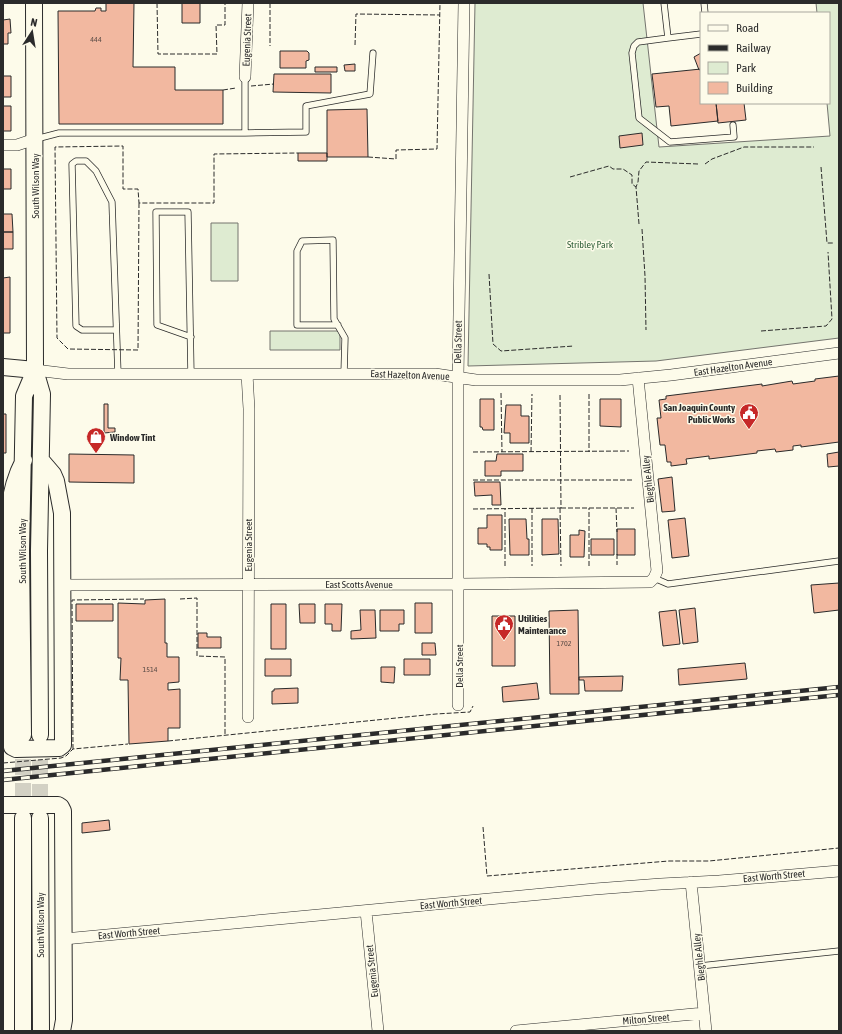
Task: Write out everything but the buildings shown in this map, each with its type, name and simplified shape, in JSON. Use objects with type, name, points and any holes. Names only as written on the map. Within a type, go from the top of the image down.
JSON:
[{"type":"main road","name":"South Wilson Way","points":[[34,3],[35,370],[42,394],[39,551],[40,735]]},
{"type":"main road","name":"East Hazelton Avenue","points":[[3,367],[35,370]]},
{"type":"main road","name":"South Wilson Way","points":[[23,735],[21,551],[24,460],[24,396],[35,370]]},
{"type":"main road","points":[[24,460],[17,473],[9,508],[5,600],[9,732],[12,747],[60,748],[63,745],[62,513],[56,481],[53,474],[41,460]]},
{"type":"main road","points":[[3,805],[58,805],[63,811],[64,1020],[62,1031]]},
{"type":"main road","name":"South Wilson Way","points":[[23,818],[23,1031]]},
{"type":"main road","name":"South Wilson Way","points":[[40,818],[41,1031]]},
{"type":"street","name":"Eugenia Street","points":[[245,77],[248,3]]},
{"type":"street","name":"Della Street","points":[[458,705],[458,377],[464,3]]},
{"type":"street","points":[[3,145],[17,145],[35,139]]},
{"type":"street","name":"East Hazelton Avenue","points":[[35,370],[68,374],[435,374],[476,380],[620,380],[839,353]]},
{"type":"street","name":"Eugenia Street","points":[[247,374],[249,409],[248,717]]},
{"type":"street","name":"Bieghle Alley","points":[[638,378],[657,571],[654,578]]},
{"type":"street","name":"East Scotts Avenue","points":[[62,585],[650,582],[654,578]]},
{"type":"street","name":"East Worth Street","points":[[64,939],[595,889],[839,871]]},
{"type":"street","name":"Bieghle Alley","points":[[691,882],[706,1031]]},
{"type":"street","name":"Eugenia Street","points":[[366,911],[378,1031]]},
{"type":"street","name":"Milton Street","points":[[516,1031],[704,1013]]},
{"type":"lane","points":[[664,3],[668,38]]},
{"type":"lane","points":[[700,34],[638,42],[634,46],[632,53],[639,118],[670,142],[734,137],[733,125]]},
{"type":"lane","points":[[35,139],[59,133],[306,132],[306,106],[370,94],[373,53]]},
{"type":"lane","points":[[245,77],[245,133]]},
{"type":"lane","points":[[116,330],[82,330],[76,326],[72,164],[76,161],[86,161],[96,171],[112,202],[118,374]]},
{"type":"lane","points":[[191,337],[157,325],[156,212],[188,212],[191,337],[191,374]]},
{"type":"lane","points":[[338,325],[297,325],[296,251],[302,241],[333,240],[334,319],[338,325],[345,338],[344,374]]},
{"type":"lane","points":[[654,578],[668,584],[839,561]]},
{"type":"lane","points":[[700,966],[839,952]]},
{"type":"green space","name":"Stribley Park","points":[[475,3],[643,3],[659,147],[830,136],[827,104],[830,104],[830,12],[817,12],[816,3],[839,3],[839,338],[656,361],[468,366]]},
{"type":"green space","points":[[211,223],[238,223],[238,281],[211,281]]},
{"type":"green space","points":[[270,331],[340,331],[340,350],[270,350]]},
{"type":"tunnel","points":[[23,735],[23,817]]},
{"type":"tunnel","points":[[40,736],[40,818]]},
{"type":"railway","points":[[3,771],[839,687]]},
{"type":"railway","points":[[3,780],[839,695]]},
{"type":"fence","points":[[157,3],[158,54],[217,54],[216,25],[225,25],[225,3]]},
{"type":"fence","points":[[270,3],[270,46]]},
{"type":"fence","points":[[368,157],[396,159],[396,150],[437,149],[440,3]]},
{"type":"fence","points":[[355,45],[356,14],[440,15]]},
{"type":"fence","points":[[251,86],[274,84]]},
{"type":"fence","points":[[223,90],[236,88]]},
{"type":"fence","points":[[139,203],[138,350],[68,349],[57,338],[55,147],[123,146],[123,189],[138,189],[139,203],[214,203],[214,154],[298,153]]},
{"type":"fence","points":[[705,164],[712,159],[744,147],[814,147]]},
{"type":"fence","points":[[639,224],[636,187],[639,171],[646,162],[698,164]]},
{"type":"fence","points":[[570,177],[609,166],[613,169],[623,169],[632,175],[632,184],[636,187]]},
{"type":"fence","points":[[821,167],[827,243],[833,243]]},
{"type":"fence","points":[[642,229],[646,330]]},
{"type":"fence","points":[[761,331],[826,326],[832,319],[828,252]]},
{"type":"fence","points":[[489,274],[493,344],[501,351],[574,346]]},
{"type":"fence","points":[[501,393],[502,452]]},
{"type":"fence","points":[[531,452],[532,394]]},
{"type":"fence","points":[[473,509],[561,508],[560,394]]},
{"type":"fence","points":[[589,394],[589,452]]},
{"type":"fence","points":[[473,452],[629,451]]},
{"type":"fence","points":[[473,480],[632,480]]},
{"type":"fence","points":[[532,508],[532,566]]},
{"type":"fence","points":[[560,508],[561,566]]},
{"type":"fence","points":[[561,508],[634,508]]},
{"type":"fence","points":[[589,508],[589,566]]},
{"type":"fence","points":[[616,508],[617,532]]},
{"type":"fence","points":[[505,509],[505,566]]},
{"type":"fence","points":[[617,554],[617,565]]},
{"type":"fence","points":[[180,599],[197,598],[197,656],[225,657],[225,736]]},
{"type":"fence","points":[[73,749],[72,600],[144,599]]},
{"type":"fence","points":[[168,741],[436,714],[470,712],[473,706]]},
{"type":"fence","points":[[3,763],[61,758],[66,756],[73,749],[128,744]]},
{"type":"fence","points":[[483,827],[487,876],[669,861],[709,861],[839,848]]},
{"type":"place","name":"San Joaquin County Public Works","points":[[749,430]]},
{"type":"place","name":"Window Tint","points":[[96,454]]},
{"type":"place","name":"Utilities Maintenance","points":[[504,641]]}]
